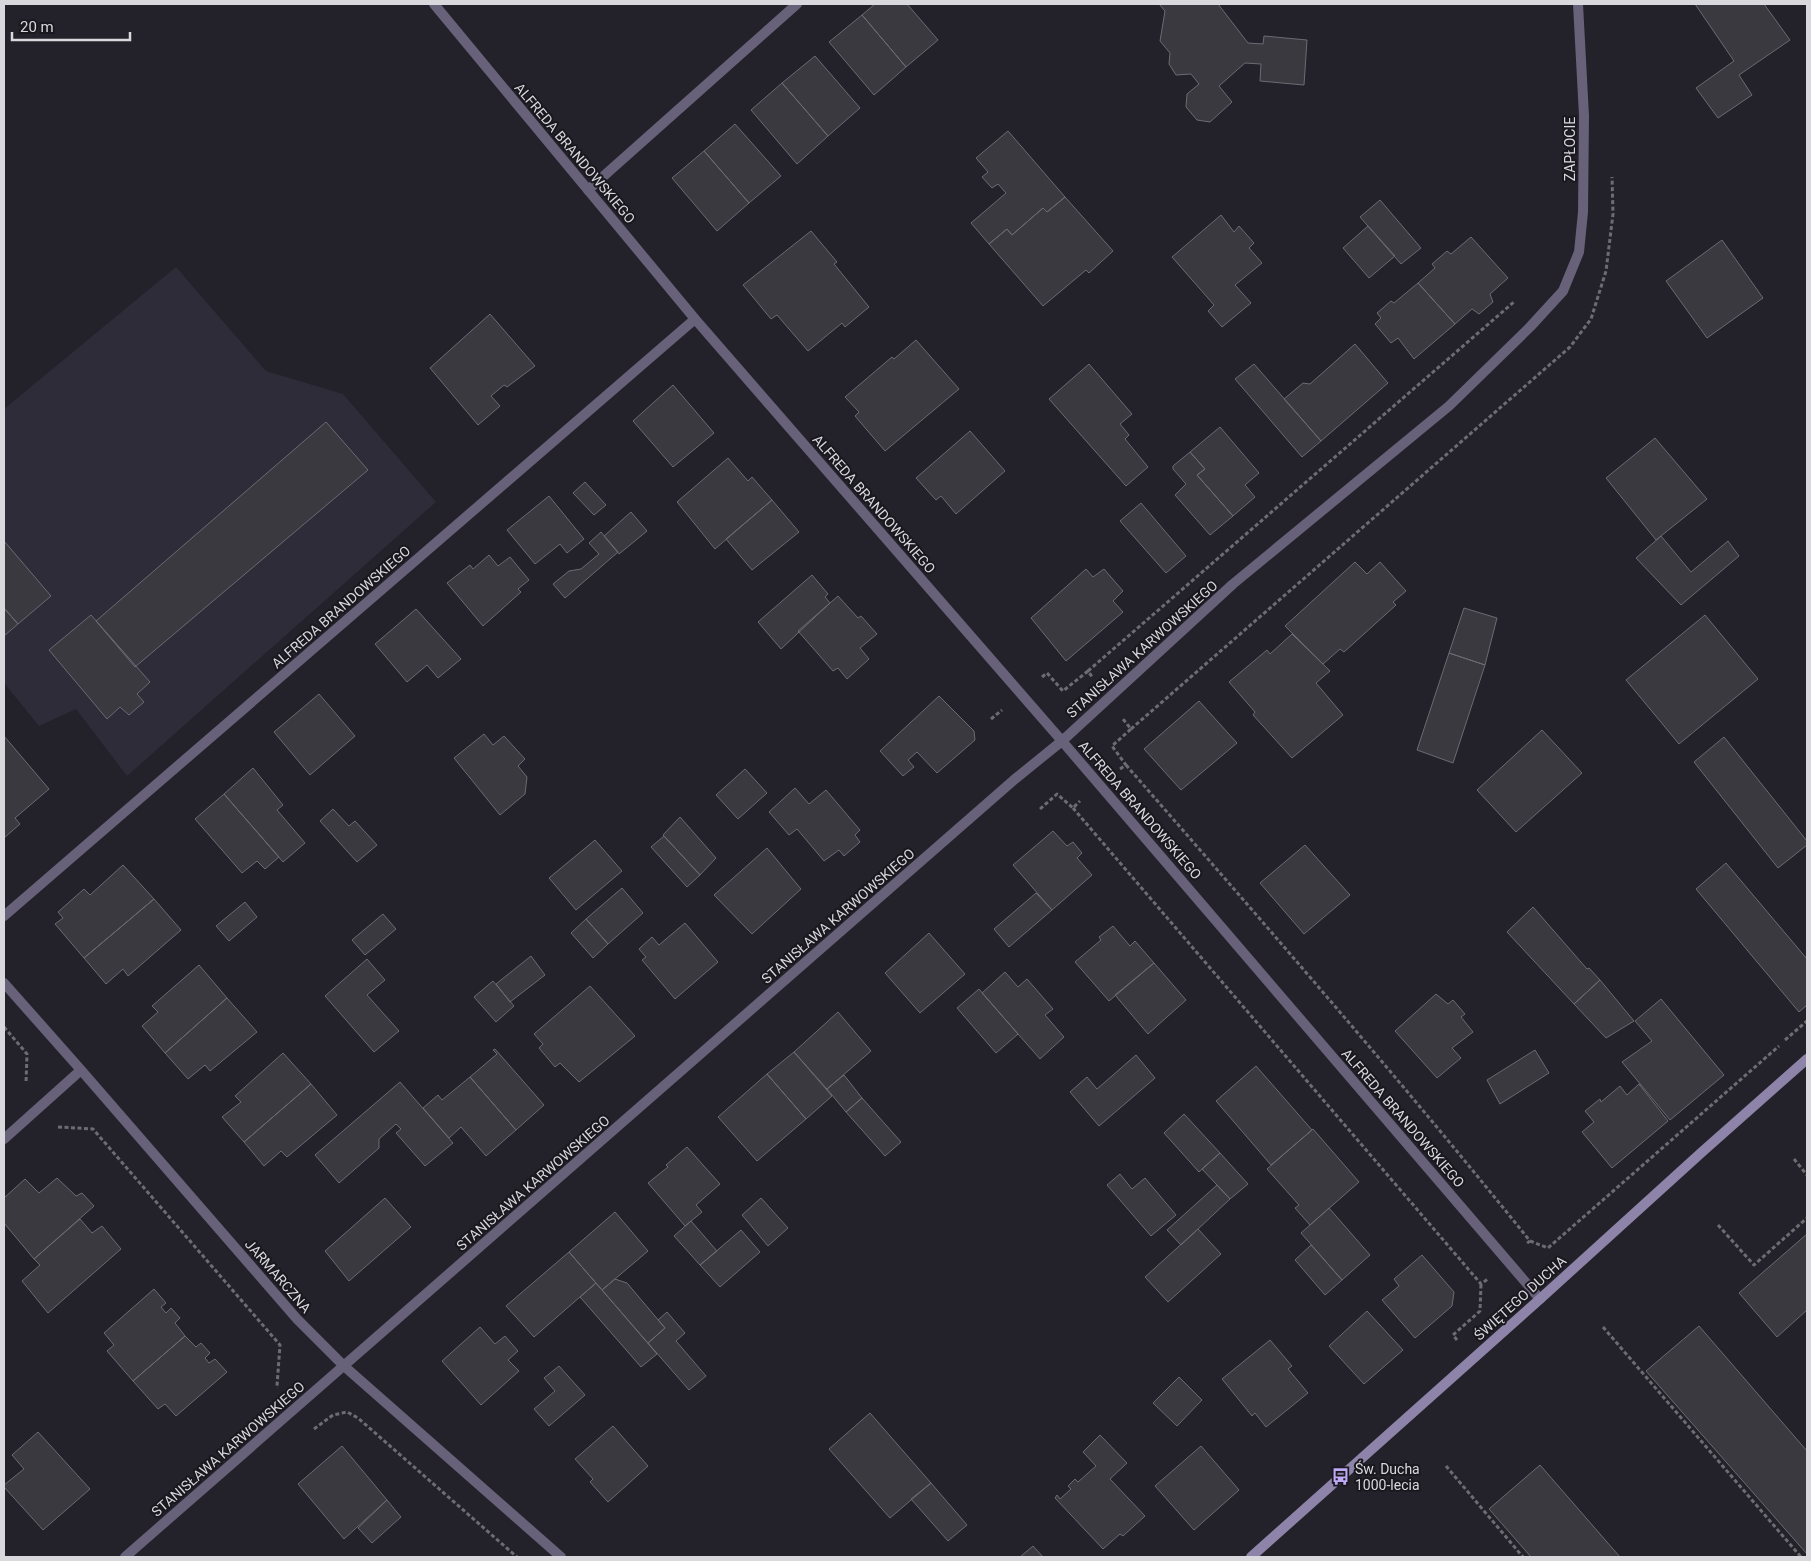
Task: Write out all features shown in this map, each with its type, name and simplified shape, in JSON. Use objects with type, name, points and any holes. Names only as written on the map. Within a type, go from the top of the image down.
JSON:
[{"type":"street","name":"ALFREDA BRANDOWSKIEGO","points":[[434,4],[696,319],[1062,741],[1540,1299]]},
{"type":"street","points":[[588,190],[797,4]]},
{"type":"street","name":"ZAPŁOCIE","points":[[1563,291],[1579,252],[1583,212],[1584,116],[1578,4]]},
{"type":"street","name":"STANISŁAWA KARWOWSKIEGO","points":[[125,1557],[1015,779],[1062,741],[1233,584],[1449,406],[1530,327],[1563,291]]},
{"type":"street","name":"ALFREDA BRANDOWSKIEGO","points":[[4,916],[696,319]]},
{"type":"street","name":"JARMARCZNA","points":[[4,983],[297,1319],[344,1366],[560,1557]]},
{"type":"street","name":"ŚWIĘTEGO DUCHA","points":[[1251,1557],[1807,1059]]},
{"type":"street","points":[[4,1139],[81,1070]]},
{"type":"path","points":[[1088,671],[1519,298]]},
{"type":"path","points":[[1530,1241],[1548,1248],[1807,1021]]},
{"type":"path","points":[[4,1027],[28,1054],[26,1095],[53,1127],[93,1129],[280,1345],[277,1386],[313,1430],[333,1415],[347,1412],[358,1418],[517,1557]]},
{"type":"path","points":[[1794,1159],[1807,1175]]},
{"type":"path","points":[[1718,1225],[1754,1265],[1807,1218]]},
{"type":"path","points":[[1472,1359],[1453,1335],[1480,1311],[1482,1284]]},
{"type":"path","points":[[1603,1327],[1801,1557]]},
{"type":"path","points":[[1446,1466],[1523,1557]]},
{"type":"shaded area","points":[[176,267],[266,371],[343,394],[436,502],[127,776],[76,709],[39,726],[4,683],[4,409]]},
{"type":"building","points":[[875,4],[907,4],[938,40],[906,67],[862,15]]},
{"type":"building","points":[[1159,4],[1218,4],[1248,43],[1263,44],[1264,36],[1307,40],[1304,85],[1260,81],[1261,64],[1245,63],[1219,86],[1232,102],[1210,122],[1197,120],[1186,107],[1187,94],[1199,84],[1191,74],[1176,75],[1169,64],[1170,53],[1160,41],[1165,11]]},
{"type":"building","points":[[1695,4],[1764,4],[1790,40],[1739,75],[1752,95],[1718,118],[1696,88],[1734,61]]},
{"type":"building","points":[[862,15],[906,67],[874,95],[829,42]]},
{"type":"building","points":[[815,56],[860,108],[828,136],[782,83]]},
{"type":"building","points":[[782,83],[828,136],[797,164],[751,110]]},
{"type":"building","points":[[735,124],[781,176],[749,203],[704,151]]},
{"type":"building","points":[[1008,131],[1065,197],[1047,212],[1043,208],[1012,235],[1007,229],[989,244],[971,223],[1006,193],[998,184],[992,188],[982,177],[988,172],[976,158]]},
{"type":"building","points":[[704,151],[749,203],[717,231],[672,178]]},
{"type":"building","points":[[1065,197],[1113,251],[1089,273],[1086,270],[1043,306],[989,244],[1007,229],[1012,235],[1043,208],[1047,212]]},
{"type":"building","points":[[1380,200],[1421,248],[1401,264],[1360,217]]},
{"type":"building","points":[[1221,215],[1234,232],[1239,226],[1254,243],[1249,248],[1262,263],[1235,285],[1251,303],[1222,327],[1208,311],[1214,305],[1172,257]]},
{"type":"building","points":[[1368,226],[1395,256],[1369,278],[1343,248]]},
{"type":"building","points":[[811,231],[837,262],[834,264],[869,307],[845,327],[842,323],[808,351],[777,315],[771,319],[743,285]]},
{"type":"building","points":[[1471,237],[1508,278],[1490,294],[1493,302],[1479,314],[1472,309],[1455,324],[1418,283],[1435,268],[1432,264],[1447,251],[1451,254]]},
{"type":"building","points":[[1722,240],[1763,298],[1707,338],[1666,281]]},
{"type":"building","points":[[1418,283],[1455,324],[1414,359],[1398,338],[1391,343],[1375,324],[1381,318],[1377,313],[1391,301],[1394,303]]},
{"type":"building","points":[[490,314],[535,366],[507,387],[504,385],[491,396],[500,406],[478,425],[430,368]]},
{"type":"building","points":[[916,340],[959,389],[885,451],[855,416],[859,412],[845,397],[892,357],[894,359]]},
{"type":"building","points":[[1355,344],[1388,383],[1321,441],[1284,399],[1303,383],[1310,384]]},
{"type":"building","points":[[1089,364],[1132,414],[1120,424],[1129,435],[1125,439],[1148,467],[1126,486],[1049,399]]},
{"type":"building","points":[[1254,364],[1321,441],[1302,457],[1235,379]]},
{"type":"building","points":[[673,385],[714,433],[673,467],[633,421]]},
{"type":"building","points":[[326,422],[368,470],[135,667],[96,621]]},
{"type":"building","points":[[1220,427],[1259,473],[1245,485],[1255,497],[1233,516],[1197,475],[1205,469],[1190,452]]},
{"type":"building","points":[[970,431],[1005,471],[956,514],[941,496],[936,500],[916,478]]},
{"type":"building","points":[[1655,438],[1707,499],[1656,540],[1606,478]]},
{"type":"building","points":[[1190,452],[1205,469],[1197,475],[1233,516],[1210,535],[1175,495],[1186,484],[1173,469],[1173,466]]},
{"type":"building","points":[[728,458],[748,481],[752,477],[772,500],[715,549],[677,502]]},
{"type":"building","points":[[585,482],[606,505],[594,515],[573,493]]},
{"type":"building","points":[[549,496],[584,539],[567,553],[560,544],[535,564],[507,530]]},
{"type":"building","points":[[772,500],[799,532],[752,570],[726,539]]},
{"type":"building","points":[[1141,503],[1186,556],[1166,573],[1120,521]]},
{"type":"building","points":[[631,512],[647,531],[619,554],[604,536]]},
{"type":"building","points":[[601,532],[618,552],[565,598],[553,584],[569,571],[581,569],[599,554],[589,543]]},
{"type":"building","points":[[1661,536],[1691,572],[1728,541],[1739,556],[1681,605],[1636,558]]},
{"type":"building","points":[[4,541],[51,596],[18,624],[4,608]]},
{"type":"building","points":[[489,555],[498,566],[510,557],[529,580],[518,589],[521,592],[483,626],[447,583],[470,565],[473,569]]},
{"type":"building","points":[[1355,562],[1367,574],[1380,562],[1406,591],[1393,602],[1396,605],[1344,652],[1340,649],[1323,664],[1285,626]]},
{"type":"building","points":[[1086,569],[1093,577],[1104,569],[1123,591],[1113,601],[1123,612],[1066,661],[1031,618]]},
{"type":"building","points":[[812,575],[828,594],[825,597],[830,603],[781,649],[758,622]]},
{"type":"building","points":[[838,596],[858,618],[861,616],[877,634],[860,648],[869,659],[847,679],[838,668],[833,671],[798,631]]},
{"type":"building","points":[[4,608],[18,624],[4,636]]},
{"type":"building","points":[[1464,608],[1497,618],[1485,665],[1449,653]]},
{"type":"building","points":[[416,609],[461,659],[438,678],[427,665],[407,682],[375,644]]},
{"type":"building","points":[[91,615],[150,682],[137,694],[144,702],[129,715],[120,707],[107,719],[49,650]]},
{"type":"building","points":[[1705,615],[1758,679],[1679,744],[1626,680]]},
{"type":"building","points":[[1292,634],[1330,671],[1316,683],[1343,715],[1292,758],[1253,715],[1255,712],[1229,682],[1267,650],[1270,654]]},
{"type":"building","points":[[1449,653],[1485,665],[1453,763],[1417,750]]},
{"type":"building","points":[[319,694],[355,736],[310,775],[274,732]]},
{"type":"building","points":[[939,696],[974,731],[975,740],[937,773],[917,752],[908,760],[914,767],[903,776],[880,751]]},
{"type":"building","points":[[1199,701],[1237,743],[1181,790],[1144,749]]},
{"type":"building","points":[[1542,730],[1582,773],[1516,832],[1477,790]]},
{"type":"building","points":[[484,734],[493,745],[504,736],[525,759],[518,766],[527,777],[525,794],[500,815],[454,758]]},
{"type":"building","points":[[4,736],[49,789],[15,818],[20,824],[4,838]]},
{"type":"building","points":[[1724,737],[1807,841],[1807,845],[1778,868],[1694,762]]},
{"type":"building","points":[[253,768],[283,805],[277,810],[305,843],[283,862],[224,794]]},
{"type":"building","points":[[745,769],[767,793],[738,819],[716,795]]},
{"type":"building","points":[[795,788],[809,804],[826,790],[860,830],[855,835],[860,842],[844,856],[839,850],[824,861],[797,829],[789,835],[769,812]]},
{"type":"building","points":[[224,794],[279,857],[265,869],[257,861],[242,873],[195,819]]},
{"type":"building","points":[[333,809],[349,826],[355,821],[377,845],[357,862],[320,821]]},
{"type":"building","points":[[680,817],[716,858],[700,875],[663,835]]},
{"type":"building","points":[[1053,831],[1067,846],[1073,842],[1082,853],[1077,858],[1092,875],[1052,910],[1013,865]]},
{"type":"building","points":[[664,836],[700,875],[687,887],[651,847]]},
{"type":"building","points":[[595,840],[622,871],[576,910],[549,878]]},
{"type":"building","points":[[1305,845],[1350,895],[1304,934],[1260,883]]},
{"type":"building","points":[[767,848],[801,889],[752,934],[714,895]]},
{"type":"building","points":[[1726,863],[1807,959],[1807,1005],[1799,1012],[1696,889]]},
{"type":"building","points":[[123,865],[154,899],[84,958],[55,924],[63,918],[58,912],[84,889],[90,895]]},
{"type":"building","points":[[622,888],[643,913],[608,944],[586,919]]},
{"type":"building","points":[[1036,893],[1052,910],[1009,947],[994,929]]},
{"type":"building","points":[[154,899],[181,930],[128,976],[123,969],[106,984],[84,958]]},
{"type":"building","points":[[245,902],[257,917],[229,941],[216,926]]},
{"type":"building","points":[[1533,907],[1587,969],[1589,968],[1600,980],[1574,1004],[1507,932]]},
{"type":"building","points":[[383,914],[396,929],[365,955],[352,940]]},
{"type":"building","points":[[586,919],[608,944],[593,958],[571,933]]},
{"type":"building","points":[[685,923],[718,962],[675,999],[642,960],[646,957],[639,949],[652,937],[659,945]]},
{"type":"building","points":[[1113,926],[1130,946],[1135,941],[1154,963],[1109,1001],[1075,962],[1101,940],[1099,937]]},
{"type":"building","points":[[929,933],[965,974],[920,1013],[885,973]]},
{"type":"building","points":[[531,956],[545,975],[510,1002],[496,984]]},
{"type":"building","points":[[367,959],[385,980],[367,995],[399,1031],[374,1052],[325,996]]},
{"type":"building","points":[[1154,963],[1186,1000],[1148,1034],[1115,995]]},
{"type":"building","points":[[199,965],[227,998],[165,1053],[142,1026],[158,1012],[152,1006]]},
{"type":"building","points":[[1005,972],[1018,987],[1027,979],[1053,1009],[1045,1015],[1064,1037],[1040,1059],[982,993]]},
{"type":"building","points":[[1600,980],[1634,1021],[1606,1038],[1574,1004]]},
{"type":"building","points":[[493,981],[514,1006],[496,1022],[474,997]]},
{"type":"building","points":[[590,986],[635,1036],[579,1082],[560,1063],[555,1067],[539,1048],[543,1044],[534,1034]]},
{"type":"building","points":[[979,989],[1018,1034],[996,1053],[957,1008]]},
{"type":"building","points":[[1436,994],[1448,1004],[1453,1000],[1465,1014],[1461,1017],[1473,1032],[1452,1048],[1461,1058],[1437,1078],[1395,1031]]},
{"type":"building","points":[[227,998],[257,1032],[210,1071],[205,1065],[188,1079],[165,1053]]},
{"type":"building","points":[[1661,999],[1724,1075],[1670,1120],[1622,1062],[1652,1041],[1635,1021]]},
{"type":"building","points":[[838,1012],[871,1051],[827,1089],[794,1052]]},
{"type":"building","points":[[495,1049],[544,1105],[516,1130],[470,1077],[497,1054],[493,1050]]},
{"type":"building","points":[[1535,1050],[1549,1073],[1500,1104],[1487,1080]]},
{"type":"building","points":[[794,1052],[832,1096],[806,1119],[767,1074]]},
{"type":"building","points":[[283,1053],[311,1084],[244,1142],[222,1117],[241,1102],[235,1096]]},
{"type":"building","points":[[1136,1055],[1155,1078],[1099,1126],[1070,1092],[1087,1077],[1097,1089]]},
{"type":"building","points":[[1256,1066],[1312,1130],[1271,1165],[1216,1101]]},
{"type":"building","points":[[767,1074],[806,1119],[757,1161],[718,1117]]},
{"type":"building","points":[[844,1075],[862,1098],[846,1112],[827,1089]]},
{"type":"building","points":[[470,1077],[516,1130],[486,1156],[461,1127],[449,1138],[423,1108],[438,1095],[442,1100]]},
{"type":"building","points":[[400,1082],[453,1143],[425,1166],[396,1133],[401,1129],[396,1124],[379,1139],[379,1148],[339,1183],[315,1155]]},
{"type":"building","points":[[311,1084],[337,1115],[287,1157],[281,1151],[264,1166],[244,1142]]},
{"type":"building","points":[[1639,1084],[1668,1121],[1612,1168],[1582,1132],[1594,1122],[1585,1111],[1600,1099],[1601,1102],[1620,1086],[1627,1095]]},
{"type":"building","points":[[862,1098],[901,1142],[885,1156],[846,1112]]},
{"type":"building","points":[[1184,1114],[1220,1153],[1199,1172],[1164,1133]]},
{"type":"building","points":[[1313,1129],[1359,1182],[1310,1225],[1295,1208],[1299,1205],[1267,1169]]},
{"type":"building","points":[[687,1147],[720,1184],[696,1205],[702,1212],[685,1226],[648,1183],[668,1167],[666,1165]]},
{"type":"building","points":[[1220,1153],[1248,1184],[1230,1199],[1202,1169]]},
{"type":"building","points":[[1120,1174],[1132,1189],[1145,1178],[1176,1215],[1151,1236],[1107,1185]]},
{"type":"building","points":[[57,1178],[76,1196],[82,1193],[94,1206],[34,1259],[4,1223],[4,1198],[25,1179],[39,1193]]},
{"type":"building","points":[[1217,1185],[1230,1199],[1181,1245],[1167,1230]]},
{"type":"building","points":[[385,1198],[411,1227],[349,1281],[325,1251]]},
{"type":"building","points":[[761,1198],[788,1228],[768,1246],[742,1215]]},
{"type":"building","points":[[1329,1208],[1370,1255],[1342,1280],[1301,1233]]},
{"type":"building","points":[[615,1212],[648,1251],[602,1290],[569,1252]]},
{"type":"building","points":[[80,1219],[92,1233],[102,1226],[121,1249],[48,1313],[22,1281],[40,1265],[34,1259]]},
{"type":"building","points":[[691,1221],[717,1251],[700,1265],[674,1236]]},
{"type":"building","points":[[1198,1229],[1221,1254],[1168,1302],[1145,1277]]},
{"type":"building","points":[[741,1230],[760,1252],[720,1287],[700,1265]]},
{"type":"building","points":[[1807,1234],[1807,1310],[1777,1337],[1739,1293]]},
{"type":"building","points":[[1311,1245],[1342,1280],[1325,1295],[1295,1260]]},
{"type":"building","points":[[569,1252],[596,1283],[534,1337],[506,1306]]},
{"type":"building","points":[[1422,1255],[1454,1292],[1452,1306],[1415,1338],[1382,1300],[1399,1286],[1394,1279]]},
{"type":"building","points":[[615,1279],[627,1283],[665,1328],[648,1343],[602,1290]]},
{"type":"building","points":[[596,1283],[657,1354],[641,1367],[580,1297]]},
{"type":"building","points":[[154,1289],[166,1303],[161,1307],[166,1313],[171,1308],[180,1318],[175,1323],[185,1336],[133,1381],[107,1351],[114,1345],[104,1333]]},
{"type":"building","points":[[1367,1311],[1403,1350],[1364,1384],[1329,1346]]},
{"type":"building","points":[[667,1312],[685,1333],[676,1341],[706,1376],[689,1390],[648,1343],[665,1328],[658,1320]]},
{"type":"building","points":[[1699,1326],[1807,1451],[1807,1554],[1646,1371]]},
{"type":"building","points":[[480,1327],[495,1344],[505,1336],[518,1351],[508,1360],[519,1371],[481,1405],[442,1361]]},
{"type":"building","points":[[185,1336],[196,1347],[201,1343],[210,1353],[205,1358],[209,1363],[215,1359],[227,1372],[176,1416],[165,1404],[158,1409],[133,1381]]},
{"type":"building","points":[[1270,1340],[1292,1366],[1288,1369],[1308,1393],[1266,1427],[1255,1413],[1252,1416],[1222,1379]]},
{"type":"building","points":[[559,1366],[585,1395],[549,1426],[534,1409],[555,1391],[544,1378]]},
{"type":"building","points":[[1179,1377],[1202,1400],[1177,1426],[1153,1403]]},
{"type":"building","points":[[870,1413],[931,1483],[890,1518],[829,1449]]},
{"type":"building","points":[[613,1426],[648,1466],[608,1502],[590,1482],[593,1479],[575,1459]]},
{"type":"building","points":[[38,1432],[90,1489],[43,1530],[4,1487],[24,1469],[12,1455]]},
{"type":"building","points":[[1100,1435],[1127,1463],[1110,1479],[1145,1516],[1123,1536],[1120,1534],[1103,1549],[1055,1498],[1057,1495],[1060,1499],[1071,1489],[1068,1486],[1075,1479],[1078,1482],[1096,1466],[1083,1452]]},
{"type":"building","points":[[342,1446],[387,1500],[344,1539],[298,1484]]},
{"type":"building","points":[[1201,1446],[1239,1490],[1194,1530],[1155,1486]]},
{"type":"building","points":[[1540,1465],[1620,1557],[1531,1557],[1489,1509]]},
{"type":"building","points":[[931,1483],[967,1525],[948,1541],[911,1499]]},
{"type":"building","points":[[387,1500],[401,1517],[372,1543],[358,1528]]},
{"type":"building","points":[[1033,1546],[1043,1557],[1020,1557]]},
{"type":"place","name":"Św. Ducha 1000-lecia","points":[[1341,1477]]}]
